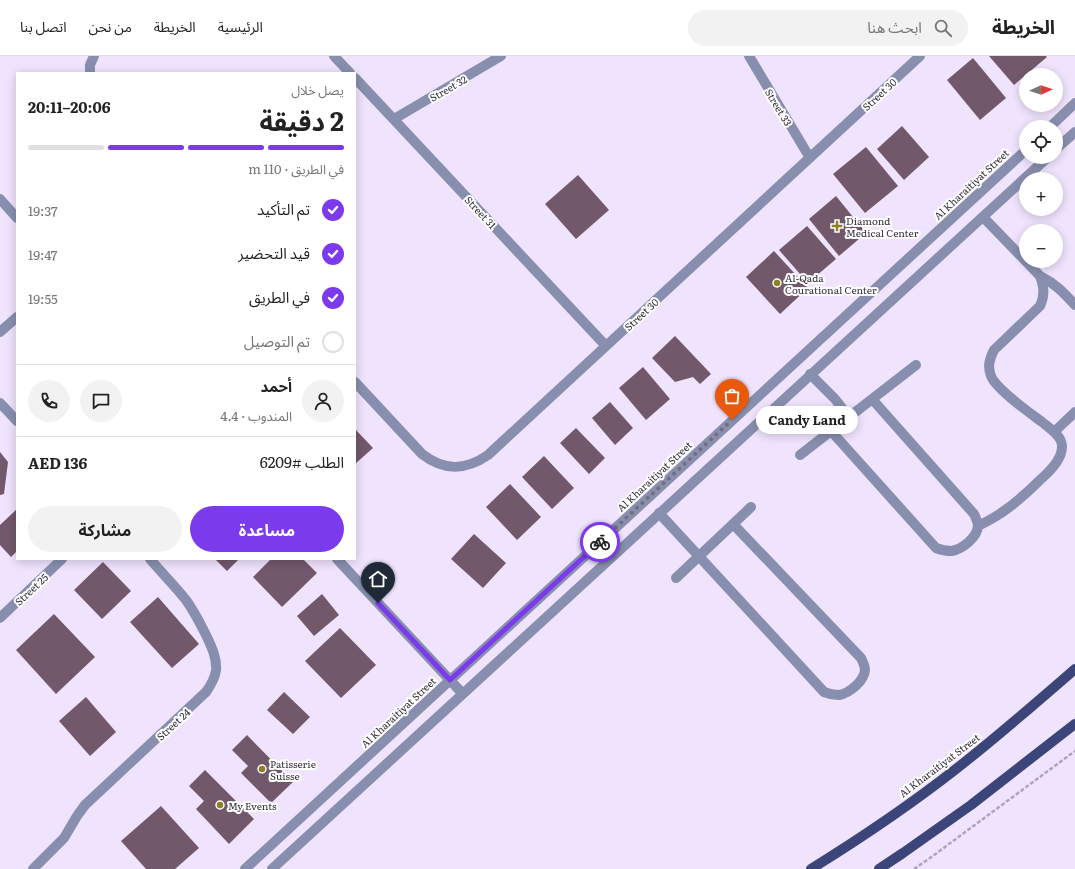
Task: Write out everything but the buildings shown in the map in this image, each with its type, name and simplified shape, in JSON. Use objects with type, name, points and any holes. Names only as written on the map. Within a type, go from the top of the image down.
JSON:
[{"type":"main road","name":"Al Kharaitiyat Street","points":[[811,869],[884,822],[956,769],[1075,669]]},
{"type":"main road","points":[[879,869],[970,805],[1075,724]]},
{"type":"street","points":[[90,72],[90,66],[94,56]]},
{"type":"street","points":[[334,56],[349,72]]},
{"type":"street","name":"Street 32","points":[[394,119],[501,56]]},
{"type":"street","name":"Street 33","points":[[749,56],[810,158]]},
{"type":"street","name":"Street 30","points":[[356,383],[422,454],[430,460],[440,465],[450,467],[460,467],[475,463],[488,455],[920,56]]},
{"type":"street","name":"Street 31","points":[[356,79],[606,346]]},
{"type":"street","points":[[1057,120],[1075,103]]},
{"type":"street","points":[[1063,143],[1075,132]]},
{"type":"street","name":"Al Kharaitiyat Street","points":[[245,869],[1019,156]]},
{"type":"street","points":[[272,869],[462,693],[1040,164]]},
{"type":"street","points":[[0,199],[16,217]]},
{"type":"street","points":[[978,526],[1015,504],[1049,472],[1058,460],[1062,451],[1060,439],[1054,432],[1022,407],[994,382],[990,374],[990,357],[994,350],[1040,306],[1044,292],[1040,276],[983,217]]},
{"type":"street","points":[[1040,276],[1050,280],[1059,287],[1075,305]]},
{"type":"street","points":[[0,332],[16,317]]},
{"type":"street","points":[[800,455],[916,365]]},
{"type":"street","points":[[810,374],[849,417]]},
{"type":"street","points":[[831,431],[936,548],[944,551],[953,551],[968,543],[976,532],[978,526],[974,514],[872,399]]},
{"type":"street","points":[[0,403],[16,420]]},
{"type":"street","points":[[1054,432],[1075,412]]},
{"type":"street","points":[[676,578],[751,507]]},
{"type":"street","points":[[659,513],[824,692],[832,695],[840,695],[855,687],[863,676],[865,670],[861,658],[733,524]]},
{"type":"street","name":"Street 25","points":[[0,618],[61,560]]},
{"type":"street","name":"Street 24","points":[[34,869],[64,838],[85,805],[211,686],[216,669],[213,651],[200,621],[187,601],[151,560]]},
{"type":"street","points":[[338,560],[462,693]]},
{"type":"path","points":[[914,869],[1075,751]]},
{"type":"way so far","points":[[600,542],[732,420]]},
{"type":"place","name":"Diamond Medical Center","points":[[837,226]]},
{"type":"place","name":"Al-Qada Courational Center","points":[[777,283]]},
{"type":"place","name":"Candy Land","points":[[732,420]]},
{"type":"place","name":"Patisserie Suisse","points":[[262,769]]},
{"type":"place","name":"My Events","points":[[220,805]]},
{"type":"route","points":[[378,603],[450,680],[600,542]]}]
